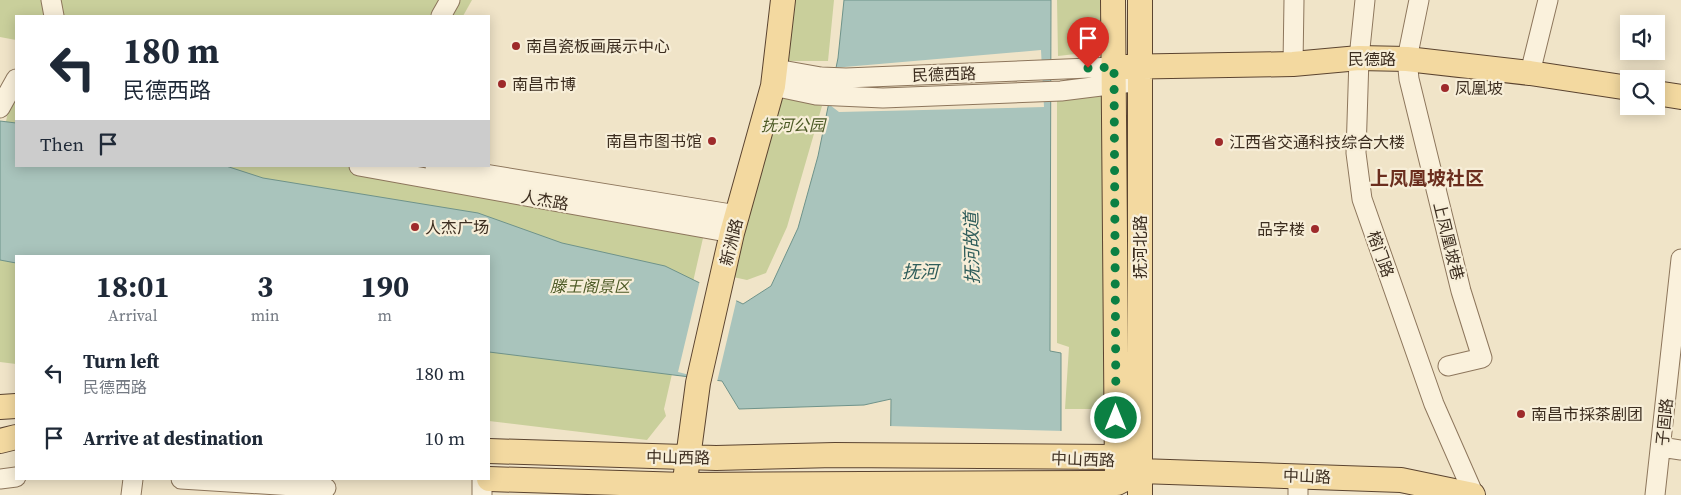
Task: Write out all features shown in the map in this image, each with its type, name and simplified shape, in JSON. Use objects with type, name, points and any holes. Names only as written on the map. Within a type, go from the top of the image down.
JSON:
[{"type":"main road","name":"新洲路","points":[[682,492],[698,383],[735,224],[774,77],[783,0]]},
{"type":"main road","name":"抚河北路","points":[[1113,0],[1117,489]]},
{"type":"main road","name":"抚河北路","points":[[1140,0],[1140,495]]},
{"type":"main road","name":"民德路","points":[[1114,75],[1359,58],[1407,59],[1530,73],[1620,87]]},
{"type":"main road","points":[[1665,94],[1681,96]]},
{"type":"main road","points":[[0,394],[15,393]]},
{"type":"main road","points":[[0,407],[15,406]]},
{"type":"main road","points":[[0,431],[15,432]]},
{"type":"main road","points":[[0,441],[15,437]]},
{"type":"main road","name":"中山西路","points":[[490,451],[686,457],[835,455],[1116,457],[1140,471],[1117,489],[1089,484],[869,484],[836,489],[682,492],[490,479]]},
{"type":"main road","name":"中山路","points":[[1140,471],[1298,486],[1401,480],[1473,495]]},
{"type":"street","points":[[51,0],[54,15]]},
{"type":"street","points":[[442,15],[450,0]]},
{"type":"street","points":[[1293,64],[1294,0]]},
{"type":"street","name":"榕门路","points":[[1365,0],[1359,58],[1356,154],[1362,199],[1434,404],[1473,495]]},
{"type":"street","points":[[1407,59],[1419,0]]},
{"type":"street","points":[[1530,73],[1548,0]]},
{"type":"street","name":"上凤凰坡巷","points":[[1407,59],[1409,79],[1461,291],[1482,358],[1448,366]]},
{"type":"street","name":"民德西路","points":[[774,77],[818,86],[846,78],[1088,68],[1114,75]]},
{"type":"street","points":[[818,86],[883,98],[1088,89],[1114,75]]},
{"type":"street","points":[[0,108],[15,81]]},
{"type":"street","name":"人杰路","points":[[363,167],[735,224]]},
{"type":"street","name":"人杰路","points":[[440,167],[735,224]]},
{"type":"street","name":"子固路","points":[[1655,495],[1681,260]]},
{"type":"street","points":[[1661,446],[1681,450]]},
{"type":"street","points":[[835,455],[836,489]]},
{"type":"street","points":[[0,480],[15,477]]},
{"type":"street","points":[[131,495],[133,480]]},
{"type":"street","points":[[199,480],[326,487]]},
{"type":"street","points":[[482,480],[482,495]]},
{"type":"green space","points":[[0,0],[472,0],[464,15],[15,15],[15,40],[0,37]]},
{"type":"green space","points":[[791,0],[834,0],[828,61],[786,61]]},
{"type":"green space","points":[[1057,0],[1103,0],[1102,51],[1058,56]]},
{"type":"green space","name":"滕王阁景区","points":[[15,79],[15,167],[488,167],[711,203],[664,409],[666,416],[647,440],[490,421],[490,255],[15,255],[15,364],[0,362],[0,150]]},
{"type":"green space","points":[[1107,91],[1111,409],[1065,409],[1069,347],[1057,343],[1057,95]]},
{"type":"green space","name":"抚河公园","points":[[777,97],[822,106],[787,227],[766,273],[747,280],[733,277]]},
{"type":"water","name":"抚河","points":[[844,0],[1051,0],[1050,351],[1061,353],[1061,492],[1076,495],[890,495],[891,399],[864,405],[739,409],[722,381],[490,352],[490,255],[15,255],[15,263],[0,260],[0,121],[15,123],[15,167],[229,167],[263,178],[478,213],[562,243],[665,266],[743,304],[771,286],[798,228],[818,156],[838,58]]},
{"type":"pier","points":[[1041,50],[1044,107],[839,112],[826,102],[833,68]]},
{"type":"pier","points":[[700,280],[737,298],[717,382],[678,372]]},
{"type":"pier","points":[[889,426],[1064,431],[1064,490],[1076,492],[1075,495],[887,495]]},
{"type":"place","name":"南昌瓷板画展示中心","points":[[516,46]]},
{"type":"place","name":"南昌市博","points":[[502,84]]},
{"type":"place","name":"凤凰坡","points":[[1445,88]]},
{"type":"place","name":"南昌市图书馆","points":[[712,141]]},
{"type":"place","name":"江西省交通科技综合大楼","points":[[1219,142]]},
{"type":"place","name":"人杰广场","points":[[415,227]]},
{"type":"place","name":"品字楼","points":[[1315,229]]},
{"type":"place","name":"南昌市採茶剧团","points":[[1521,414]]},
{"type":"district","name":"上凤凰坡社区","points":[[1427,178]]},
{"type":"route","points":[[1088,68],[1114,67],[1116,418]]},
{"type":"water label","name":"抚河故道","points":[[972,248]]}]
